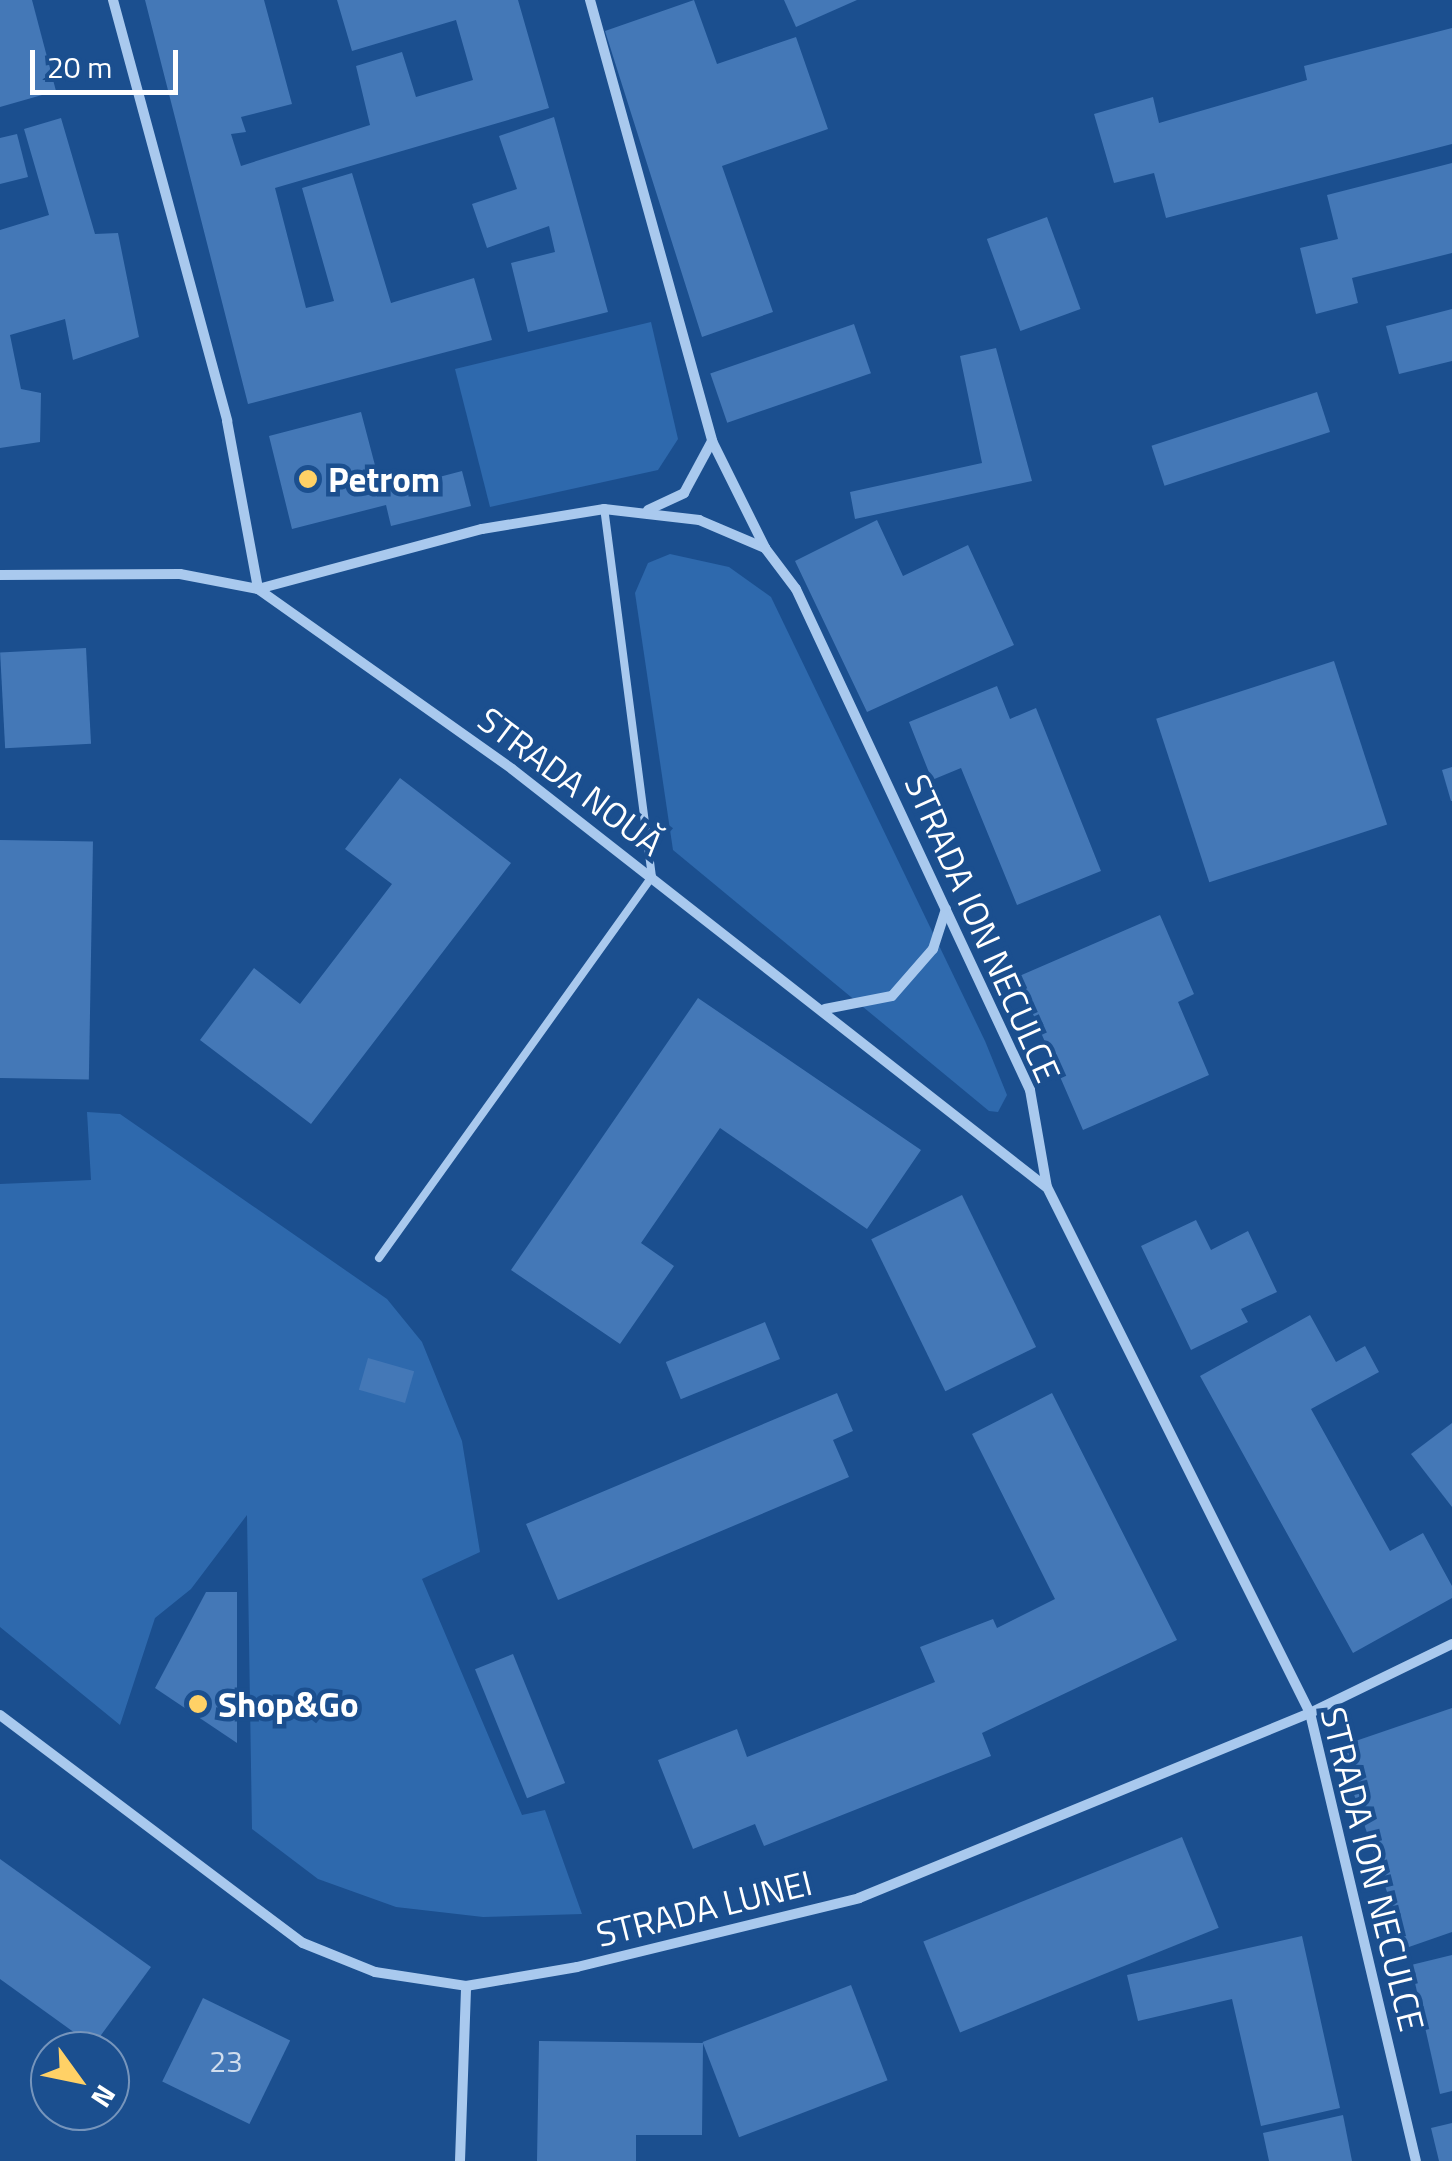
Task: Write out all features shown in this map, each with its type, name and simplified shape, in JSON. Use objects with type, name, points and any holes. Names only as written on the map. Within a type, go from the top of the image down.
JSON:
[{"type":"street","points":[[112,0],[227,421],[258,589],[482,529],[604,509],[646,510],[699,520],[765,548]]},
{"type":"street","name":"STRADA ION NECULCE","points":[[590,0],[712,441],[765,548],[796,589],[1030,1090],[1047,1188],[1310,1713],[1416,2161]]},
{"type":"street","points":[[646,510],[684,494],[712,441]]},
{"type":"street","name":"STRADA NOUĂ","points":[[0,575],[180,574],[258,589],[652,876],[825,1008],[1047,1188]]},
{"type":"street","points":[[825,1008],[892,996],[933,948],[946,908]]},
{"type":"street","name":"STRADA LUNEI","points":[[2,1721],[303,1944],[375,1972],[466,1986],[577,1967],[859,1898],[1310,1713],[1452,1644]]},
{"type":"street","points":[[460,2161],[466,1986]]},
{"type":"lane","points":[[379,1258],[652,876],[604,509]]},
{"type":"shaded area","points":[[651,322],[678,439],[658,470],[490,507],[455,369]]},
{"type":"shaded area","points":[[670,554],[729,567],[771,597],[985,1041],[1007,1095],[998,1112],[989,1111],[673,850],[635,593],[648,563]]},
{"type":"shaded area","points":[[87,1112],[120,1114],[387,1299],[422,1342],[462,1441],[480,1552],[422,1579],[522,1815],[545,1810],[582,1914],[483,1917],[396,1907],[318,1879],[252,1829],[247,1515],[191,1589],[155,1618],[120,1725],[0,1627],[0,1184],[91,1180]]},
{"type":"building","points":[[0,0],[32,0],[56,91],[0,107]]},
{"type":"building","points":[[145,0],[264,0],[292,104],[241,117],[246,132],[231,134],[241,166],[370,125],[356,66],[402,52],[416,97],[473,80],[456,20],[352,51],[337,0],[518,0],[549,108],[275,188],[306,308],[334,301],[302,188],[352,173],[391,303],[474,278],[492,340],[248,404]]},
{"type":"building","points":[[694,0],[717,64],[796,37],[828,129],[722,166],[773,312],[702,337],[605,31]]},
{"type":"building","points":[[784,0],[857,0],[796,27]]},
{"type":"building","points":[[1452,28],[1452,144],[1166,218],[1154,173],[1114,183],[1094,114],[1153,97],[1159,123],[1307,80],[1304,66]]},
{"type":"building","points":[[554,117],[608,312],[528,332],[511,263],[555,252],[549,226],[487,248],[472,204],[517,189],[499,136]]},
{"type":"building","points":[[61,118],[95,234],[118,233],[139,337],[73,360],[65,319],[10,335],[21,389],[41,393],[40,442],[0,448],[0,230],[49,215],[24,129]]},
{"type":"building","points":[[17,134],[28,177],[0,184],[0,138]]},
{"type":"building","points":[[1452,163],[1452,253],[1352,278],[1358,303],[1316,314],[1300,248],[1338,239],[1327,195]]},
{"type":"building","points":[[1047,217],[1081,309],[1020,331],[987,239]]},
{"type":"building","points":[[1452,309],[1452,361],[1399,374],[1386,326]]},
{"type":"building","points":[[854,324],[871,373],[727,423],[710,373]]},
{"type":"building","points":[[996,348],[1032,481],[855,519],[850,492],[982,463],[960,356]]},
{"type":"building","points":[[1317,392],[1330,432],[1164,486],[1152,446]]},
{"type":"building","points":[[361,412],[382,492],[462,471],[471,506],[391,526],[386,505],[292,529],[269,436]]},
{"type":"building","points":[[877,520],[903,576],[968,545],[1014,645],[867,712],[795,561]]},
{"type":"building","points":[[86,648],[91,744],[5,748],[0,653]]},
{"type":"building","points":[[1334,661],[1387,825],[1209,882],[1156,719]]},
{"type":"building","points":[[997,686],[1010,719],[1036,708],[1101,871],[1017,905],[961,768],[932,780],[909,722]]},
{"type":"building","points":[[1452,767],[1452,801],[1451,801],[1442,770]]},
{"type":"building","points":[[400,778],[511,863],[311,1124],[200,1040],[254,968],[300,1004],[392,884],[345,849]]},
{"type":"building","points":[[0,840],[93,842],[89,1080],[0,1078]]},
{"type":"building","points":[[1160,915],[1194,994],[1178,1002],[1209,1075],[1083,1130],[1017,977]]},
{"type":"building","points":[[698,998],[921,1150],[867,1229],[720,1128],[641,1243],[674,1266],[620,1344],[511,1270]]},
{"type":"building","points":[[962,1195],[1036,1347],[945,1391],[871,1239]]},
{"type":"building","points":[[1196,1220],[1211,1250],[1248,1231],[1277,1292],[1241,1309],[1248,1322],[1191,1350],[1141,1246]]},
{"type":"building","points":[[1310,1315],[1336,1362],[1365,1346],[1379,1372],[1311,1409],[1390,1551],[1423,1533],[1452,1586],[1452,1598],[1353,1653],[1200,1376]]},
{"type":"building","points":[[765,1322],[780,1359],[681,1399],[666,1362]]},
{"type":"building","points":[[368,1358],[414,1371],[405,1403],[359,1390]]},
{"type":"building","points":[[837,1393],[853,1431],[833,1440],[849,1477],[558,1600],[526,1524]]},
{"type":"building","points":[[1052,1393],[1177,1640],[982,1733],[991,1756],[764,1846],[755,1824],[693,1849],[658,1760],[737,1729],[747,1757],[935,1682],[920,1647],[993,1619],[997,1628],[1055,1599],[972,1434]]},
{"type":"building","points":[[1452,1423],[1452,1507],[1411,1454]]},
{"type":"building","points":[[206,1592],[237,1592],[237,1743],[155,1688]]},
{"type":"building","points":[[513,1654],[565,1783],[527,1798],[475,1669]]},
{"type":"building","points":[[1452,1708],[1452,1932],[1406,1948],[1338,1747]]},
{"type":"building","points":[[1182,1837],[1219,1928],[960,2032],[923,1942]]},
{"type":"building","points":[[0,1859],[151,1967],[104,2031],[72,2031],[0,1979]]},
{"type":"building","points":[[1302,1936],[1340,2108],[1261,2126],[1232,1999],[1138,2021],[1127,1975]]},
{"type":"building","points":[[1452,1955],[1452,2091],[1440,2094],[1411,1965]]},
{"type":"building","points":[[851,1985],[888,2080],[739,2137],[703,2042]]},
{"type":"building","points":[[203,1998],[290,2041],[249,2124],[162,2082]]},
{"type":"building","points":[[539,2041],[703,2043],[702,2135],[636,2135],[636,2161],[537,2161]]},
{"type":"building","points":[[1343,2115],[1352,2161],[1269,2161],[1263,2133]]},
{"type":"building","points":[[1452,2123],[1452,2161],[1439,2161],[1431,2128]]},
{"type":"place","name":"Petrom","points":[[308,479]]},
{"type":"place","name":"Shop&Go","points":[[198,1704]]}]
